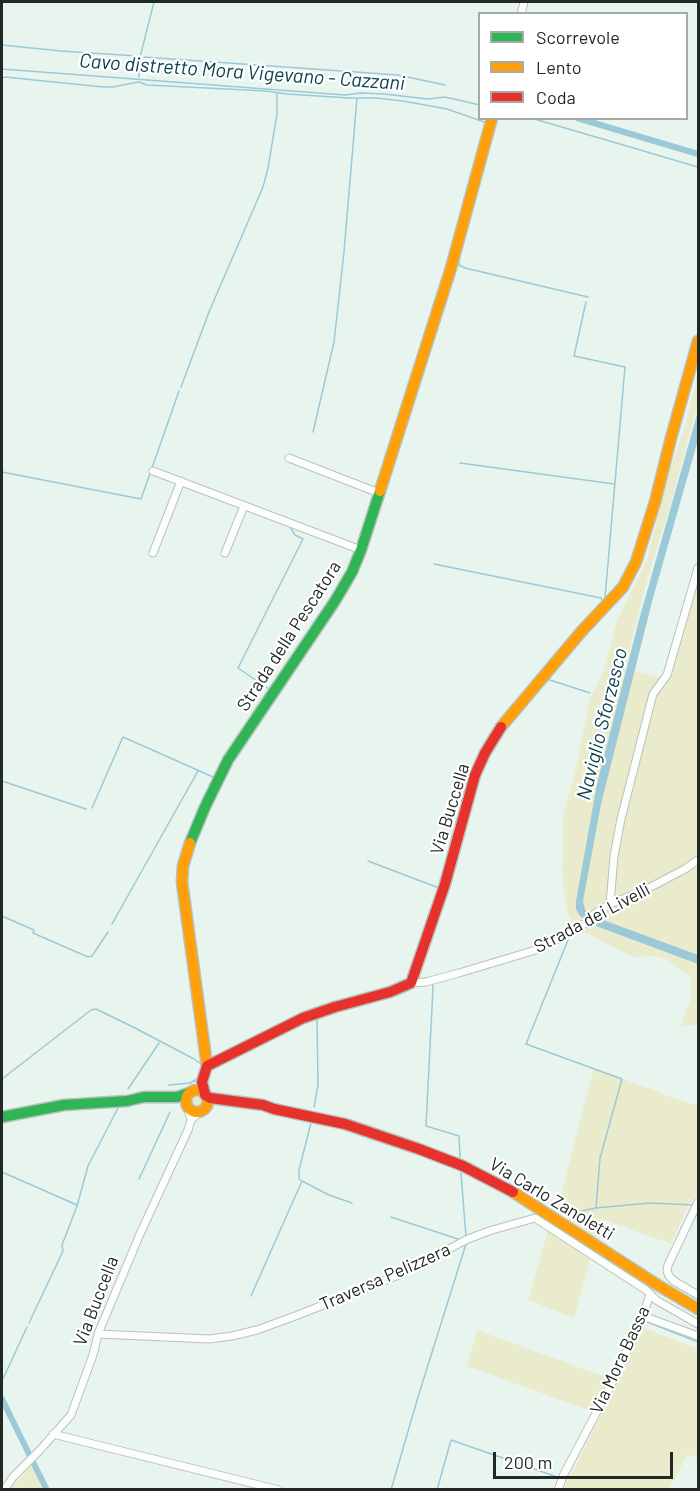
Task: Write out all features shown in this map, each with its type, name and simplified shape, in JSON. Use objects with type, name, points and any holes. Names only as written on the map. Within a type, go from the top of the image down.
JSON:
[{"type":"street","name":"Strada della Pescatora","points":[[207,1066],[182,882],[188,848],[228,760],[352,572],[451,268],[491,122]]},
{"type":"street","name":"Via Buccella","points":[[411,983],[445,884],[475,775],[484,753],[509,716],[623,587],[636,562],[655,502],[699,341]]},
{"type":"street","points":[[289,458],[379,493]]},
{"type":"street","points":[[153,471],[361,550]]},
{"type":"street","points":[[153,553],[181,481]]},
{"type":"street","points":[[225,553],[244,506]]},
{"type":"street","points":[[610,904],[614,856],[621,819],[653,694],[667,675],[699,568]]},
{"type":"street","name":"Strada dei Livelli","points":[[411,983],[426,982],[539,949],[572,932],[610,904],[643,891],[699,860]]},
{"type":"street","points":[[189,1111],[186,1099],[201,1082],[207,1066],[303,1018],[411,983]]},
{"type":"street","points":[[201,1082],[204,1102]]},
{"type":"street","points":[[2,1117],[64,1105],[127,1101],[144,1097],[177,1097],[199,1091],[204,1102]]},
{"type":"street","points":[[127,1101],[194,1112],[204,1102]]},
{"type":"street","name":"Via Carlo Zanoletti","points":[[204,1102],[216,1106],[274,1109],[323,1119],[371,1132],[447,1159],[519,1195],[656,1284],[699,1309]]},
{"type":"street","name":"Via Buccella","points":[[4,1490],[71,1415],[93,1355],[98,1334],[140,1234],[188,1130],[189,1111]]},
{"type":"street","points":[[697,1205],[667,1270],[674,1281],[699,1295]]},
{"type":"street","name":"Traversa Pelizzera","points":[[98,1334],[209,1339],[257,1330],[401,1274],[468,1239],[535,1218],[650,1294]]},
{"type":"street","points":[[650,1294],[656,1300],[699,1324]]},
{"type":"street","name":"Via Mora Bassa","points":[[558,1490],[562,1478],[612,1383],[643,1316],[650,1294]]},
{"type":"street","points":[[643,1316],[699,1336]]},
{"type":"street","points":[[53,1434],[279,1490]]},
{"type":"green space","points":[[698,373],[698,403],[668,513],[649,572],[625,668],[665,679],[698,567],[698,1024],[681,1027],[692,994],[690,976],[666,960],[656,956],[633,957],[577,928],[567,912],[562,874],[563,817],[590,699],[604,670],[618,618],[647,560],[669,471],[687,420]]},
{"type":"green space","points":[[594,1068],[698,1105],[698,1193],[688,1206],[671,1244],[605,1220],[599,1240],[564,1216],[560,1201],[562,1190]]},
{"type":"green space","points":[[196,1094],[204,1102],[196,1110],[188,1102]]},
{"type":"green space","points":[[548,1231],[590,1260],[574,1318],[528,1300]]},
{"type":"green space","points":[[643,1327],[698,1349],[698,1458],[687,1455],[669,1489],[564,1489],[631,1355]]},
{"type":"green space","points":[[477,1330],[608,1378],[594,1412],[467,1366]]},
{"type":"green space","points":[[30,1467],[34,1467],[45,1489],[10,1489]]},
{"type":"water","points":[[698,411],[698,440],[653,598],[601,804],[583,901],[585,910],[591,913],[585,920],[576,909],[576,901],[597,784],[639,620]]},
{"type":"water","points":[[595,917],[698,955],[698,964],[588,923]]},
{"type":"waterway","points":[[139,77],[139,61],[154,2]]},
{"type":"waterway","points":[[2,45],[138,56]]},
{"type":"waterway","points":[[144,57],[398,75],[445,85]]},
{"type":"waterway","name":"Cavo distretto Mora Vigevano - Cazzani","points":[[2,69],[345,95],[384,94],[428,99],[445,97],[478,105]]},
{"type":"waterway","points":[[2,78],[103,87],[138,82]]},
{"type":"waterway","name":"Cavo distretto Mora Vigevano - Cazzani","points":[[139,82],[147,85],[403,101],[447,109],[478,120]]},
{"type":"waterway","points":[[181,387],[209,312],[263,187],[277,114],[277,94]]},
{"type":"waterway","points":[[313,432],[334,342],[357,98]]},
{"type":"waterway","name":"Cavo distretto Mora Vigevano - Cazzani","points":[[478,120],[487,123]]},
{"type":"waterway","points":[[495,126],[496,120]]},
{"type":"waterway","name":"Cavo distretto Mora Vigevano - Cazzani","points":[[538,120],[698,167]]},
{"type":"waterway","points":[[584,120],[698,154]]},
{"type":"waterway","points":[[459,261],[459,265],[465,268],[588,297]]},
{"type":"waterway","points":[[586,302],[574,356],[625,367],[605,598]]},
{"type":"waterway","points":[[2,472],[141,499],[179,391]]},
{"type":"waterway","points":[[460,463],[614,484]]},
{"type":"waterway","points":[[269,689],[238,668],[303,539],[295,535],[290,527]]},
{"type":"waterway","points":[[434,564],[601,598],[603,602]]},
{"type":"waterway","name":"Naviglio Sforzesco","points":[[547,678],[590,693]]},
{"type":"waterway","points":[[92,808],[123,737],[213,777]]},
{"type":"waterway","points":[[112,924],[198,771]]},
{"type":"waterway","points":[[2,781],[86,809]]},
{"type":"waterway","points":[[368,861],[439,888]]},
{"type":"waterway","points":[[2,916],[34,930],[33,933],[88,957],[92,956],[108,932]]},
{"type":"waterway","points":[[568,940],[526,1044],[622,1079],[600,1158],[596,1208]]},
{"type":"waterway","points":[[432,983],[426,1126],[459,1136],[460,1158]]},
{"type":"waterway","points":[[2,1079],[91,1010],[96,1009],[201,1064]]},
{"type":"waterway","points":[[314,1107],[318,1085],[317,1019]]},
{"type":"waterway","name":"Cavo distretto Mora Vigevano - Cazzani","points":[[128,1089],[159,1043]]},
{"type":"waterway","points":[[169,1085],[190,1083],[199,1078]]},
{"type":"waterway","name":"Cavo distretto Mora Vigevano - Cazzani","points":[[29,1323],[63,1251],[62,1245],[77,1206],[88,1166],[119,1106]]},
{"type":"waterway","points":[[139,1179],[170,1112]]},
{"type":"waterway","points":[[311,1123],[299,1170],[299,1179],[329,1195],[352,1203]]},
{"type":"waterway","points":[[2,1172],[77,1205]]},
{"type":"waterway","points":[[461,1173],[466,1237]]},
{"type":"waterway","points":[[251,1296],[302,1181]]},
{"type":"waterway","points":[[567,1214],[596,1208],[650,1203],[694,1205]]},
{"type":"waterway","points":[[671,1266],[698,1210]]},
{"type":"waterway","points":[[391,1217],[461,1240]]},
{"type":"waterway","points":[[391,1490],[466,1244]]},
{"type":"waterway","name":"Cavo distretto Mora Vigevano - Cazzani","points":[[617,1379],[645,1321],[698,1342]]},
{"type":"waterway","name":"Cavo distretto Mora Vigevano - Cazzani","points":[[2,1381],[27,1327]]},
{"type":"waterway","points":[[2,1399],[30,1456]]},
{"type":"waterway","name":"Cavo distretto Mora Vigevano - Cazzani","points":[[564,1479],[607,1400]]},
{"type":"waterway","name":"Cavo distretto Mora Vigevano - Cazzani","points":[[437,1490],[451,1440],[560,1478]]},
{"type":"waterway","points":[[33,1462],[47,1490]]},
{"type":"traffic: fast","points":[[190,843],[228,760],[352,572],[380,491]]},
{"type":"traffic: fast","points":[[2,1117],[64,1105],[127,1101],[144,1097],[177,1097],[189,1093]]},
{"type":"traffic: slow","points":[[380,491],[451,268],[491,120]]},
{"type":"traffic: slow","points":[[501,727],[581,632],[623,587],[636,562],[655,502],[698,341]]},
{"type":"traffic: slow","points":[[190,843],[183,866],[182,882],[207,1066]]},
{"type":"traffic: slow","points":[[197,1090],[205,1093],[208,1101],[205,1109],[197,1112],[189,1109],[186,1101],[189,1093],[197,1090]]},
{"type":"traffic: slow","points":[[513,1192],[698,1309]]},
{"type":"traffic: jam","points":[[205,1094],[202,1082],[207,1066],[303,1018],[390,992],[411,983],[445,884],[475,775],[501,727]]},
{"type":"traffic: jam","points":[[205,1095],[210,1098],[263,1105],[345,1124],[463,1166],[513,1192]]}]
